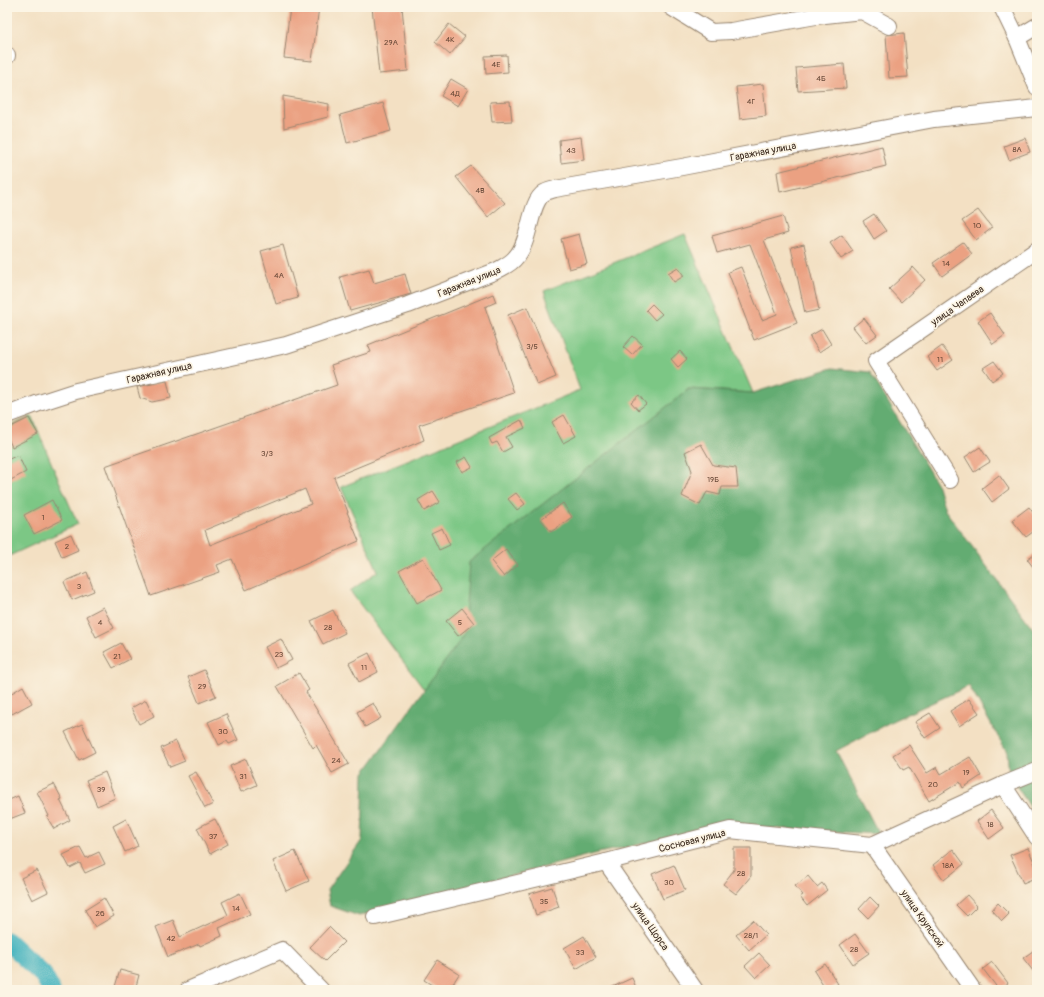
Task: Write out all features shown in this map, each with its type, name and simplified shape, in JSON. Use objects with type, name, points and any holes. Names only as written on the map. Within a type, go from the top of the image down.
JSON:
[{"type":"street","points":[[671,7],[711,32],[731,31],[816,16],[862,11],[889,26]]},
{"type":"street","points":[[1002,7],[1017,38],[1037,87]]},
{"type":"street","points":[[1017,38],[1037,26]]},
{"type":"street","name":"Гаражная улица","points":[[7,415],[76,391],[286,345],[408,305],[496,271],[508,265],[517,257],[524,246],[534,206],[543,193],[555,189],[682,168],[934,119],[1037,108]]},
{"type":"street","name":"улица Чапаева","points":[[950,480],[876,361],[1037,250]]},
{"type":"street","points":[[872,846],[1003,785],[1037,771]]},
{"type":"street","points":[[1003,785],[1037,837]]},
{"type":"street","name":"Сосновая улица","points":[[375,916],[606,862],[730,830],[872,846]]},
{"type":"street","name":"улица Крупской","points":[[872,846],[973,990]]},
{"type":"street","name":"улица Щорса","points":[[606,862],[695,990]]},
{"type":"street","points":[[188,990],[282,950],[321,990]]},
{"type":"green space","points":[[685,234],[753,393],[688,389],[464,635],[462,647],[426,692],[350,591],[378,571],[341,487],[580,390],[544,291]]},
{"type":"green space","points":[[832,368],[870,372],[938,486],[945,510],[1037,634],[1037,817],[1009,775],[1007,752],[969,686],[894,720],[836,751],[879,834],[729,826],[598,853],[359,916],[330,906],[327,890],[362,840],[364,773],[464,635],[469,562],[689,389],[753,393]]},
{"type":"green space","points":[[32,416],[78,524],[7,557],[7,427]]},
{"type":"building","points":[[290,7],[319,7],[312,61],[284,58]]},
{"type":"building","points":[[372,7],[402,7],[408,71],[379,74]]},
{"type":"building","points":[[449,24],[465,37],[450,55],[435,42]]},
{"type":"building","points":[[904,33],[908,77],[889,78],[886,35]]},
{"type":"building","points":[[507,55],[508,72],[486,74],[485,56]]},
{"type":"building","points":[[844,64],[846,88],[798,91],[796,68]]},
{"type":"building","points":[[451,79],[468,89],[458,106],[441,96]]},
{"type":"building","points":[[763,84],[766,116],[740,119],[736,87]]},
{"type":"building","points":[[283,96],[329,104],[328,117],[284,128]]},
{"type":"building","points":[[510,101],[512,121],[492,122],[490,102]]},
{"type":"building","points":[[383,103],[391,131],[347,143],[340,115]]},
{"type":"building","points":[[581,137],[584,160],[561,163],[559,140]]},
{"type":"building","points":[[1025,138],[1030,152],[1009,160],[1004,146]]},
{"type":"building","points":[[882,146],[886,166],[780,192],[777,172]]},
{"type":"building","points":[[471,166],[505,203],[488,217],[456,177]]},
{"type":"building","points":[[978,210],[992,228],[976,240],[962,221]]},
{"type":"building","points":[[874,214],[886,231],[874,239],[863,221]]},
{"type":"building","points":[[783,216],[788,233],[764,240],[797,323],[754,340],[728,272],[741,267],[762,320],[777,314],[750,244],[717,253],[712,236]]},
{"type":"building","points":[[579,234],[587,264],[569,269],[561,239]]},
{"type":"building","points":[[842,235],[853,251],[841,259],[830,243]]},
{"type":"building","points":[[963,242],[972,254],[942,276],[933,263]]},
{"type":"building","points":[[804,244],[819,310],[805,313],[791,247]]},
{"type":"building","points":[[283,245],[298,298],[276,304],[261,251]]},
{"type":"building","points":[[678,267],[684,276],[674,282],[668,273]]},
{"type":"building","points":[[913,267],[925,280],[901,302],[889,289]]},
{"type":"building","points":[[369,269],[374,283],[405,274],[411,294],[350,311],[340,277]]},
{"type":"building","points":[[493,294],[496,302],[485,307],[514,393],[419,425],[424,440],[334,477],[359,541],[246,590],[232,559],[217,565],[220,572],[151,596],[105,466],[337,385],[331,365],[371,352],[368,345]],"holes":[[[305,489],[311,504],[210,545],[205,530]]]},
{"type":"building","points":[[652,304],[662,314],[655,320],[646,310]]},
{"type":"building","points":[[527,307],[556,377],[537,385],[508,315]]},
{"type":"building","points":[[990,313],[1005,335],[993,344],[978,321]]},
{"type":"building","points":[[864,318],[877,335],[866,343],[853,327]]},
{"type":"building","points":[[822,329],[831,344],[819,352],[810,336]]},
{"type":"building","points":[[633,336],[642,344],[632,355],[623,347]]},
{"type":"building","points":[[942,346],[953,360],[937,371],[927,357]]},
{"type":"building","points":[[680,351],[687,359],[678,367],[671,359]]},
{"type":"building","points":[[994,361],[1003,373],[992,381],[983,368]]},
{"type":"building","points":[[167,381],[171,398],[152,402],[140,398],[137,387]]},
{"type":"building","points":[[639,395],[646,404],[638,410],[631,402]]},
{"type":"building","points":[[564,415],[576,436],[563,443],[552,422]]},
{"type":"building","points":[[29,418],[38,434],[12,447],[7,436],[7,429]]},
{"type":"building","points":[[521,420],[525,428],[506,437],[512,447],[503,452],[497,442],[492,444],[489,438]]},
{"type":"building","points":[[701,444],[713,465],[736,468],[738,487],[722,487],[720,495],[707,492],[700,505],[682,496],[692,471],[685,452]]},
{"type":"building","points":[[980,447],[990,462],[974,472],[965,457]]},
{"type":"building","points":[[18,455],[26,472],[7,482],[7,460]]},
{"type":"building","points":[[466,457],[472,467],[462,472],[457,462]]},
{"type":"building","points":[[999,475],[1009,489],[992,502],[982,488]]},
{"type":"building","points":[[433,491],[440,502],[424,511],[418,500]]},
{"type":"building","points":[[516,493],[525,504],[517,510],[508,499]]},
{"type":"building","points":[[52,500],[62,520],[34,534],[24,515]]},
{"type":"building","points":[[563,503],[572,517],[551,532],[541,519]]},
{"type":"building","points":[[1029,507],[1037,518],[1037,529],[1026,537],[1012,520]]},
{"type":"building","points":[[442,528],[450,545],[439,550],[431,533]]},
{"type":"building","points":[[71,534],[78,550],[62,557],[55,541]]},
{"type":"building","points":[[506,549],[518,565],[504,577],[491,561]]},
{"type":"building","points":[[1037,552],[1037,572],[1027,559]]},
{"type":"building","points":[[423,558],[441,590],[417,603],[399,571]]},
{"type":"building","points":[[87,572],[94,591],[72,600],[64,582]]},
{"type":"building","points":[[103,607],[114,628],[96,637],[86,616]]},
{"type":"building","points":[[462,608],[474,623],[458,636],[446,621]]},
{"type":"building","points":[[333,610],[345,633],[323,644],[311,621]]},
{"type":"building","points":[[281,639],[292,660],[276,668],[265,647]]},
{"type":"building","points":[[121,643],[130,659],[113,668],[104,652]]},
{"type":"building","points":[[369,653],[378,672],[359,682],[349,663]]},
{"type":"building","points":[[204,670],[216,696],[199,703],[188,677]]},
{"type":"building","points":[[299,673],[309,690],[306,692],[349,764],[332,773],[316,745],[313,748],[277,686]]},
{"type":"building","points":[[23,686],[32,703],[12,714],[7,704],[7,696]]},
{"type":"building","points":[[969,699],[979,713],[959,726],[950,711]]},
{"type":"building","points":[[146,700],[154,716],[139,724],[131,708]]},
{"type":"building","points":[[373,703],[381,718],[365,727],[357,712]]},
{"type":"building","points":[[930,713],[940,728],[925,738],[915,722]]},
{"type":"building","points":[[226,714],[238,740],[229,744],[227,741],[219,745],[208,722]]},
{"type":"building","points":[[82,724],[95,752],[79,760],[65,732]]},
{"type":"building","points":[[176,741],[185,761],[170,767],[161,748]]},
{"type":"building","points":[[909,745],[927,773],[937,767],[941,774],[970,757],[981,776],[963,788],[960,782],[929,801],[909,767],[903,770],[893,755]]},
{"type":"building","points":[[246,759],[257,785],[241,792],[230,766]]},
{"type":"building","points":[[105,772],[115,798],[97,806],[86,780]]},
{"type":"building","points":[[196,772],[213,804],[205,808],[188,776]]},
{"type":"building","points":[[54,784],[62,799],[60,800],[70,820],[54,829],[47,817],[49,816],[37,792]]},
{"type":"building","points":[[18,796],[25,813],[7,820],[7,801]]},
{"type":"building","points":[[991,810],[1004,828],[989,839],[977,821]]},
{"type":"building","points":[[126,819],[138,846],[125,852],[113,826]]},
{"type":"building","points":[[215,819],[228,844],[210,854],[197,828]]},
{"type":"building","points":[[80,847],[86,858],[99,852],[105,864],[85,873],[80,863],[70,868],[63,855]]},
{"type":"building","points":[[734,848],[751,848],[751,876],[736,894],[723,884],[734,870]]},
{"type":"building","points":[[1028,848],[1037,869],[1037,877],[1023,883],[1010,855]]},
{"type":"building","points":[[953,849],[964,864],[944,880],[933,865]]},
{"type":"building","points":[[295,851],[309,881],[286,891],[273,861]]},
{"type":"building","points":[[674,865],[685,890],[663,899],[652,874]]},
{"type":"building","points":[[37,870],[48,892],[32,900],[21,878]]},
{"type":"building","points":[[808,876],[817,887],[822,883],[827,890],[807,906],[800,897],[803,895],[795,886]]},
{"type":"building","points":[[552,887],[559,907],[536,915],[529,894]]},
{"type":"building","points":[[240,893],[250,914],[219,928],[222,936],[200,946],[199,944],[168,957],[156,927],[173,920],[180,937],[228,915],[222,902]]},
{"type":"building","points":[[967,895],[977,906],[967,916],[956,905]]},
{"type":"building","points":[[870,897],[879,906],[868,918],[859,909]]},
{"type":"building","points":[[104,898],[114,916],[95,927],[85,910]]},
{"type":"building","points":[[998,903],[1009,914],[1002,921],[992,910]]},
{"type":"building","points":[[753,920],[766,935],[749,950],[736,935]]},
{"type":"building","points":[[329,927],[344,942],[325,961],[310,947]]},
{"type":"building","points":[[855,934],[869,953],[853,964],[840,945]]},
{"type":"building","points":[[584,936],[596,957],[576,969],[564,948]]},
{"type":"building","points":[[1037,948],[1037,976],[1023,958]]},
{"type":"building","points":[[759,953],[770,965],[756,978],[745,966]]},
{"type":"building","points":[[437,960],[459,974],[449,990],[440,990],[424,980]]},
{"type":"building","points":[[992,962],[1008,983],[999,990],[983,969]]},
{"type":"building","points":[[825,964],[838,984],[829,990],[826,990],[814,971]]},
{"type":"building","points":[[120,970],[139,975],[135,990],[114,990]]},
{"type":"building","points":[[632,978],[637,990],[606,990]]},
{"type":"waterway","points":[[7,941],[43,975],[51,990]]}]
